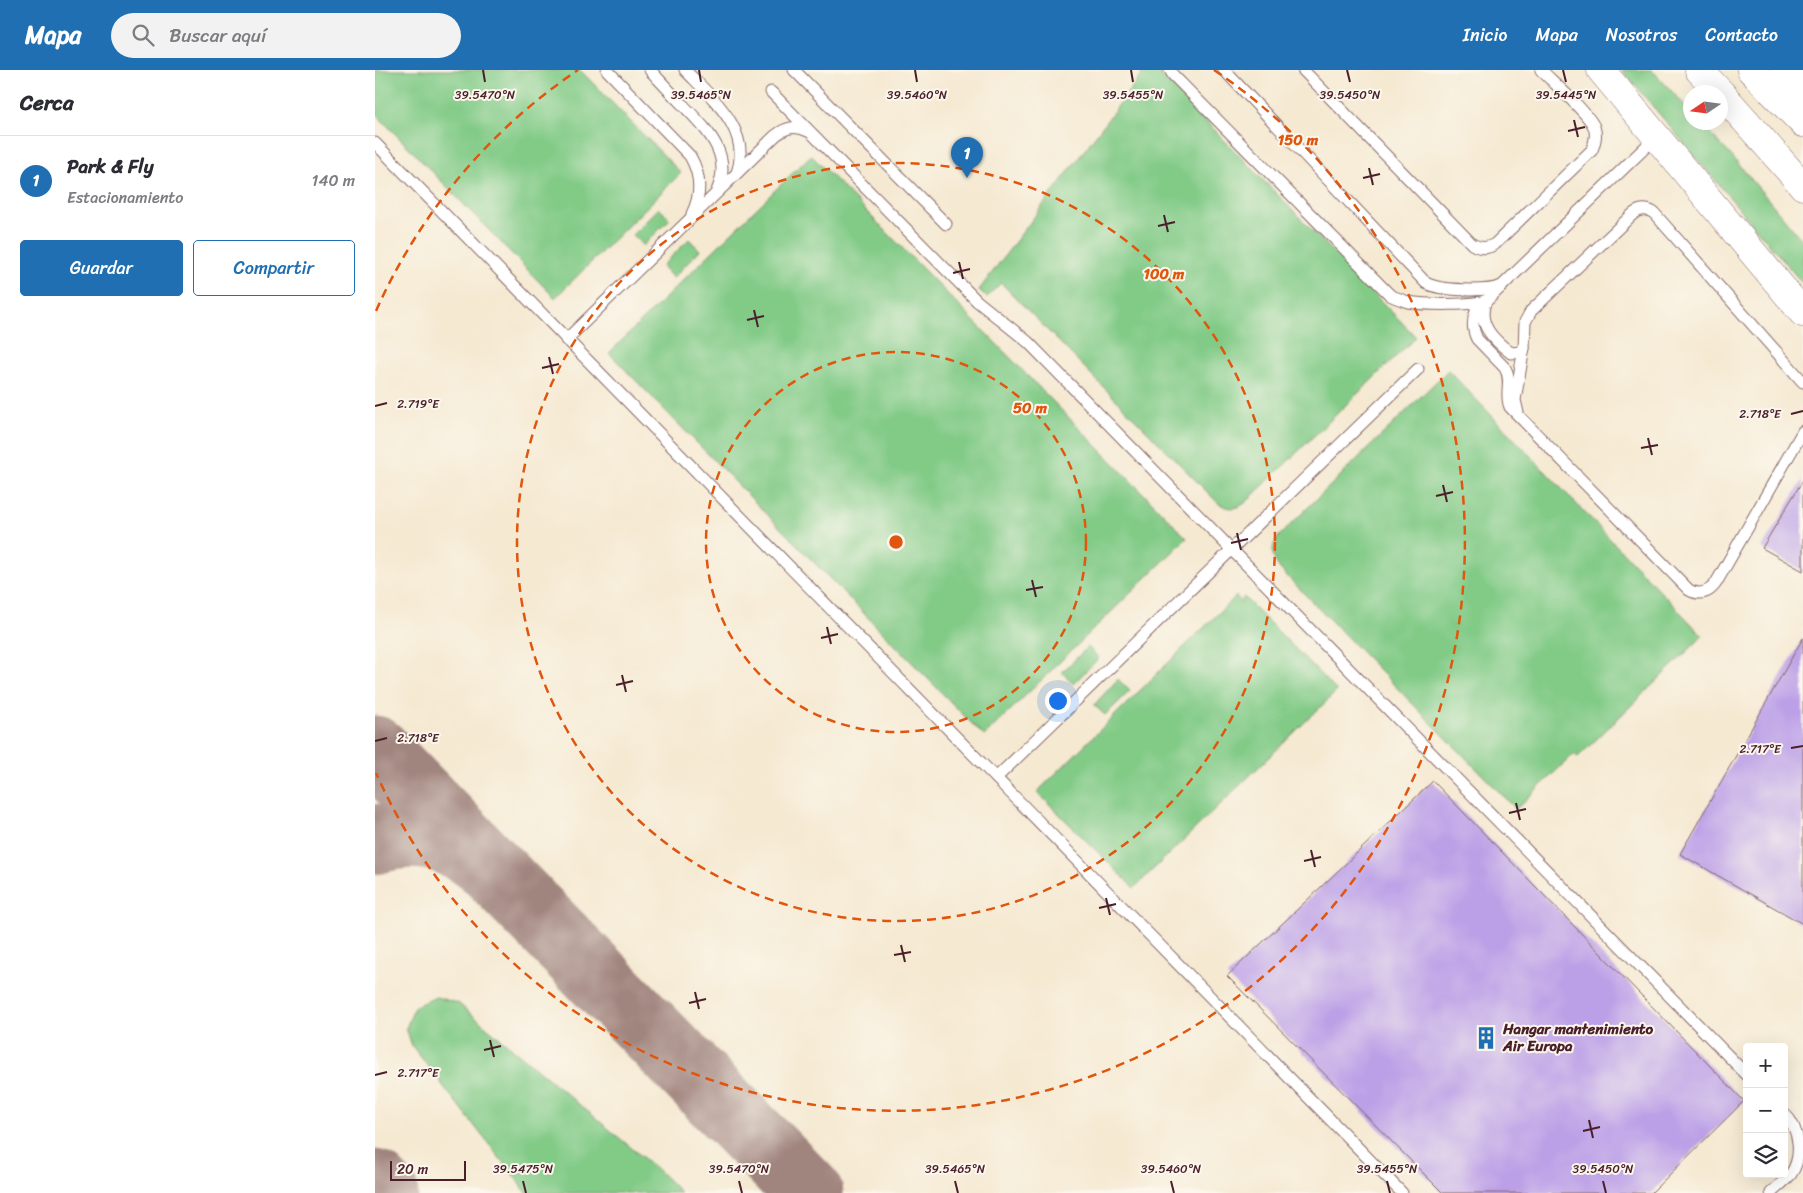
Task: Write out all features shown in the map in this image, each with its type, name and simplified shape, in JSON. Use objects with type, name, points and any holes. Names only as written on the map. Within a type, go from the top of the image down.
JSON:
[{"type":"main road","points":[[1601,70],[1803,314]]},
{"type":"main road","points":[[1699,70],[1713,85]]},
{"type":"main road","points":[[1751,70],[1803,123]]},
{"type":"main road","points":[[1784,70],[1803,92]]},
{"type":"main road","points":[[1728,102],[1803,186]]},
{"type":"lane","points":[[607,70],[690,156],[697,169],[699,194],[696,206],[689,220]]},
{"type":"lane","points":[[650,70],[710,134],[718,148],[722,171],[717,193]]},
{"type":"lane","points":[[685,70],[726,112],[733,126],[740,151],[740,163],[737,174]]},
{"type":"lane","points":[[794,70],[946,224]]},
{"type":"lane","points":[[1170,70],[1390,295],[1407,302],[1474,304],[1487,301]]},
{"type":"lane","points":[[1224,70],[1421,278],[1433,287],[1441,288],[1489,290],[1503,285]]},
{"type":"lane","points":[[1303,70],[1478,248],[1495,244],[1592,150],[1595,142],[1594,127],[1590,119],[1541,70]]},
{"type":"lane","points":[[771,92],[977,301],[1028,342],[1743,1071]]},
{"type":"lane","points":[[567,340],[783,130],[794,127],[812,133]]},
{"type":"lane","points":[[1657,136],[1476,311],[1473,321],[1474,333],[1477,339],[1505,368],[1509,380],[1507,401],[1510,407],[1689,590],[1700,594],[1709,591],[1716,583],[1803,431]]},
{"type":"lane","points":[[375,143],[1402,1193]]},
{"type":"lane","points":[[1520,417],[1516,409],[1515,400],[1524,348],[1525,322],[1531,311],[1638,211],[1649,210],[1654,213],[1803,382]]},
{"type":"lane","points":[[1407,302],[1417,300],[1423,295],[1425,287],[1421,278]]},
{"type":"lane","points":[[1487,301],[1483,318],[1487,329],[1511,353],[1521,352],[1524,348]]},
{"type":"lane","points":[[996,778],[1418,368]]},
{"type":"lane","points":[[1771,1193],[1791,1173],[1797,1164],[1799,1155],[1797,1135],[1788,1119]]},
{"type":"green space","points":[[375,70],[580,70],[681,173],[555,298],[375,113]]},
{"type":"green space","points":[[1145,70],[1156,70],[1416,337],[1245,503],[1235,508],[1225,507],[1218,503],[1001,283],[987,297],[979,290]]},
{"type":"green space","points":[[1622,70],[1652,70],[1683,103],[1683,130],[1707,130],[1735,160],[1803,241],[1803,284]]},
{"type":"green space","points":[[811,155],[1187,538],[984,736],[609,353]]},
{"type":"green space","points":[[659,208],[670,219],[643,246],[632,235]]},
{"type":"green space","points":[[689,239],[700,250],[673,278],[662,266]]},
{"type":"green space","points":[[1448,370],[1703,636],[1578,757],[1574,754],[1516,809],[1281,570],[1275,561],[1273,553],[1274,545],[1279,536]]},
{"type":"green space","points":[[1236,596],[1241,601],[1244,597],[1337,691],[1134,888],[1037,792]]},
{"type":"green space","points":[[1088,647],[1099,658],[1073,684],[1062,672]]},
{"type":"green space","points":[[1118,679],[1130,691],[1105,715],[1094,705]]},
{"type":"green space","points":[[436,997],[458,1003],[659,1171],[681,1193],[527,1193],[412,1046],[406,1028],[415,1006]]},
{"type":"building","points":[[1803,480],[1803,571],[1762,548]]},
{"type":"building","points":[[1803,638],[1803,924],[1680,854]]},
{"type":"building","name":"Hangar mantenimiento Air Europa","points":[[1433,781],[1743,1102],[1651,1193],[1443,1193],[1227,976]]},
{"type":"taxiway","points":[[375,750],[809,1193]]},
{"type":"taxiway","points":[[375,840],[390,836],[418,834],[431,836],[457,845],[482,860]]},
{"type":"taxiway","points":[[375,1184],[384,1193]]},
{"type":"place","name":"Park & Fly","points":[[967,178]]},
{"type":"place","name":"Hangar mantenimiento Air Europa","points":[[1486,1038]]}]
